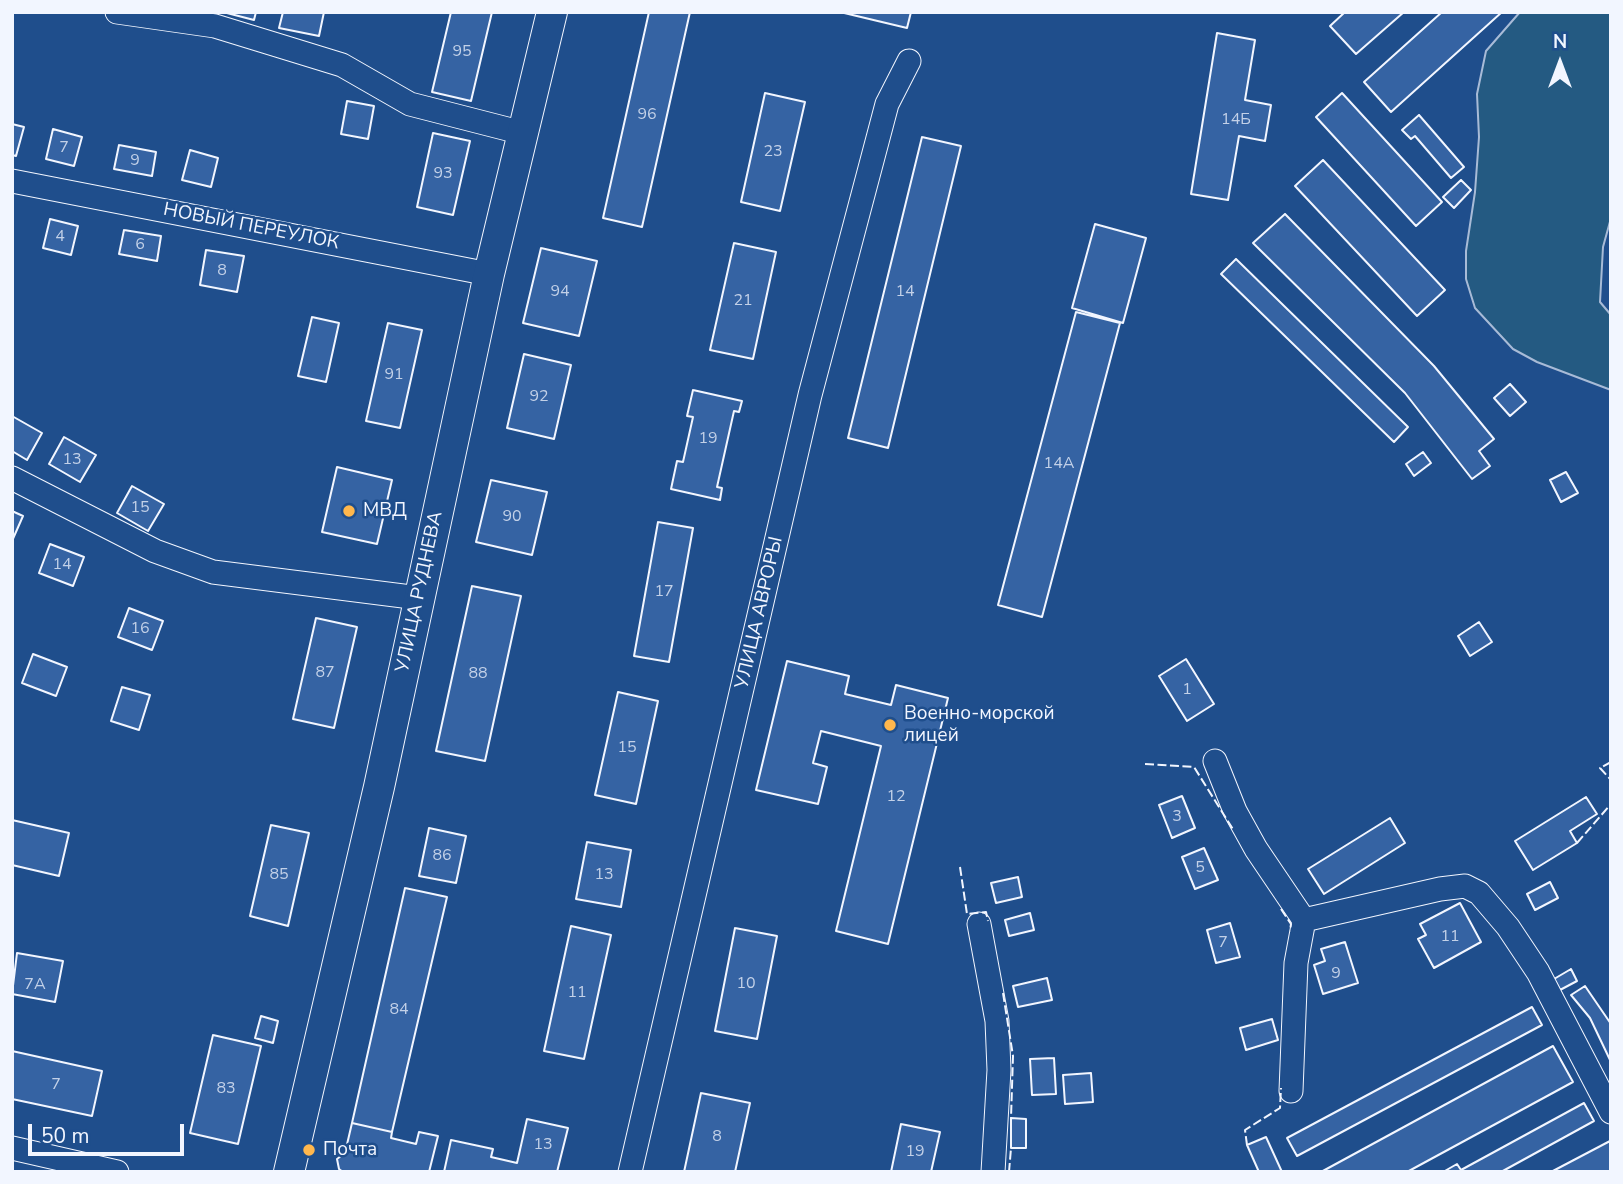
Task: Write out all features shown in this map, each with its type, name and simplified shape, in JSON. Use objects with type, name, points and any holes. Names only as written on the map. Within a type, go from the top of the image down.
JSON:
[{"type":"main road","name":"УЛИЦА РУДНЕВА","points":[[289,1172],[345,935],[489,274],[552,12]]},
{"type":"street","points":[[117,12],[215,26],[342,65],[410,104],[523,133]]},
{"type":"street","name":"УЛИЦА АВРОРЫ","points":[[630,1172],[813,382],[887,104],[909,61]]},
{"type":"street","name":"НОВЫЙ ПЕРЕУЛОК","points":[[12,181],[489,274]]},
{"type":"street","points":[[12,478],[155,551],[213,572],[419,598]]},
{"type":"street","points":[[1216,761],[1235,811],[1256,849],[1304,920],[1296,964],[1291,1091]]},
{"type":"street","points":[[1304,920],[1440,889],[1465,886],[1479,893],[1508,927],[1538,972],[1611,1112]]},
{"type":"street","points":[[979,924],[998,1033],[999,1084],[993,1172]]},
{"type":"street","points":[[12,1148],[117,1172]]},
{"type":"shaded area","points":[[1520,12],[1611,12],[1611,218],[1603,247],[1600,302],[1611,315],[1611,390],[1537,362],[1513,349],[1475,308],[1466,279],[1466,251],[1475,192],[1479,137],[1477,94],[1486,51]]},
{"type":"building","points":[[223,12],[256,12],[254,20]]},
{"type":"building","points":[[283,12],[324,12],[319,36],[279,28]]},
{"type":"building","points":[[451,12],[492,12],[471,101],[432,92]]},
{"type":"building","points":[[649,12],[690,12],[642,227],[603,218]]},
{"type":"building","points":[[840,12],[911,12],[907,28]]},
{"type":"building","points":[[1345,12],[1404,12],[1356,54],[1330,26]]},
{"type":"building","points":[[1442,12],[1502,12],[1391,112],[1364,82]]},
{"type":"building","points":[[1217,33],[1255,40],[1245,100],[1271,105],[1265,141],[1239,136],[1228,200],[1191,194]]},
{"type":"building","points":[[765,93],[805,102],[780,211],[741,202]]},
{"type":"building","points":[[1342,93],[1442,202],[1416,226],[1316,117]]},
{"type":"building","points":[[347,101],[374,106],[368,139],[341,134]]},
{"type":"building","points":[[1419,115],[1464,167],[1451,178],[1415,136],[1411,139],[1402,130]]},
{"type":"building","points":[[12,124],[24,127],[16,156],[12,155]]},
{"type":"building","points":[[53,129],[82,137],[74,166],[46,159]]},
{"type":"building","points":[[433,133],[470,141],[453,215],[417,207]]},
{"type":"building","points":[[922,137],[961,146],[888,448],[848,438]]},
{"type":"building","points":[[119,145],[156,152],[152,176],[114,169]]},
{"type":"building","points":[[190,150],[218,158],[211,187],[182,180]]},
{"type":"building","points":[[1323,160],[1445,290],[1417,316],[1295,186]]},
{"type":"building","points":[[1461,180],[1471,190],[1454,208],[1443,197]]},
{"type":"building","points":[[1285,214],[1434,366],[1494,439],[1479,451],[1490,466],[1472,479],[1405,393],[1253,243]]},
{"type":"building","points":[[50,219],[78,226],[71,255],[43,248]]},
{"type":"building","points":[[1095,224],[1146,238],[1123,323],[1072,308]]},
{"type":"building","points":[[124,230],[161,236],[157,261],[119,254]]},
{"type":"building","points":[[734,243],[776,252],[753,359],[710,350]]},
{"type":"building","points":[[541,248],[597,261],[579,336],[523,323]]},
{"type":"building","points":[[206,250],[244,256],[237,292],[200,285]]},
{"type":"building","points":[[1236,259],[1408,427],[1394,442],[1221,274]]},
{"type":"building","points":[[1076,312],[1120,323],[1042,617],[998,605]]},
{"type":"building","points":[[312,317],[339,323],[326,382],[298,376]]},
{"type":"building","points":[[388,323],[422,330],[400,428],[366,421]]},
{"type":"building","points":[[524,354],[571,365],[554,439],[507,428]]},
{"type":"building","points":[[1510,384],[1526,402],[1510,416],[1494,398]]},
{"type":"building","points":[[693,390],[742,401],[739,412],[734,411],[717,487],[722,488],[720,500],[671,489],[677,461],[683,462],[693,417],[687,416]]},
{"type":"building","points":[[12,416],[42,433],[27,460],[12,451]]},
{"type":"building","points":[[64,437],[96,455],[80,482],[49,464]]},
{"type":"building","points":[[1423,452],[1431,463],[1414,476],[1406,464]]},
{"type":"building","points":[[337,467],[392,480],[377,544],[322,532]]},
{"type":"building","points":[[1566,472],[1578,493],[1561,502],[1550,480]]},
{"type":"building","points":[[491,480],[547,492],[532,555],[476,542]]},
{"type":"building","points":[[132,486],[164,504],[148,531],[117,513]]},
{"type":"building","points":[[12,511],[23,516],[12,541]]},
{"type":"building","points":[[658,522],[693,528],[669,662],[634,656]]},
{"type":"building","points":[[50,544],[84,557],[73,586],[39,573]]},
{"type":"building","points":[[472,586],[521,596],[485,761],[436,751]]},
{"type":"building","points":[[129,608],[163,621],[152,650],[118,637]]},
{"type":"building","points":[[316,618],[357,627],[334,728],[293,719]]},
{"type":"building","points":[[1479,622],[1492,642],[1470,656],[1458,636]]},
{"type":"building","points":[[33,654],[67,667],[56,696],[22,683]]},
{"type":"building","points":[[1186,659],[1214,704],[1187,721],[1159,676]]},
{"type":"building","points":[[787,661],[849,676],[845,694],[891,705],[896,685],[948,698],[888,944],[836,931],[881,746],[821,731],[813,763],[827,767],[818,804],[756,790]]},
{"type":"building","points":[[122,687],[150,695],[139,730],[111,721]]},
{"type":"building","points":[[618,692],[658,701],[636,804],[595,795]]},
{"type":"building","points":[[1182,796],[1195,828],[1172,838],[1159,805]]},
{"type":"building","points":[[1586,797],[1597,814],[1570,831],[1577,843],[1533,870],[1515,841]]},
{"type":"building","points":[[1390,818],[1405,843],[1324,894],[1308,869]]},
{"type":"building","points":[[12,820],[69,833],[59,876],[12,865]]},
{"type":"building","points":[[271,825],[309,833],[288,926],[250,916]]},
{"type":"building","points":[[429,828],[466,836],[456,883],[419,876]]},
{"type":"building","points":[[587,842],[631,850],[621,907],[576,899]]},
{"type":"building","points":[[1204,848],[1218,880],[1195,889],[1182,857]]},
{"type":"building","points":[[1018,877],[1022,897],[996,903],[991,883]]},
{"type":"building","points":[[1550,882],[1558,898],[1535,910],[1527,894]]},
{"type":"building","points":[[405,888],[447,897],[392,1132],[352,1123]]},
{"type":"building","points":[[1460,903],[1481,942],[1434,968],[1418,939],[1426,935],[1420,924]]},
{"type":"building","points":[[1030,913],[1034,930],[1009,936],[1005,920]]},
{"type":"building","points":[[1230,923],[1240,957],[1216,963],[1207,930]]},
{"type":"building","points":[[571,926],[611,935],[584,1059],[544,1051]]},
{"type":"building","points":[[735,928],[777,936],[757,1039],[715,1031]]},
{"type":"building","points":[[1345,942],[1358,983],[1323,994],[1314,965],[1325,961],[1321,949]]},
{"type":"building","points":[[17,953],[63,961],[55,1002],[12,994]]},
{"type":"building","points":[[1571,969],[1577,981],[1560,990],[1554,979]]},
{"type":"building","points":[[1047,978],[1052,1000],[1018,1007],[1013,986]]},
{"type":"building","points":[[1585,986],[1611,1024],[1611,1062],[1590,1018],[1571,995]]},
{"type":"building","points":[[1532,1007],[1542,1025],[1297,1156],[1287,1138]]},
{"type":"building","points":[[261,1016],[278,1021],[273,1043],[255,1038]]},
{"type":"building","points":[[1272,1019],[1278,1040],[1246,1050],[1240,1028]]},
{"type":"building","points":[[213,1035],[261,1046],[238,1144],[190,1133]]},
{"type":"building","points":[[1553,1046],[1573,1082],[1407,1172],[1321,1172]]},
{"type":"building","points":[[12,1051],[102,1071],[92,1116],[12,1099]]},
{"type":"building","points":[[1054,1058],[1056,1094],[1032,1095],[1030,1059]]},
{"type":"building","points":[[1091,1073],[1093,1102],[1065,1104],[1063,1075]]},
{"type":"building","points":[[701,1093],[750,1103],[735,1172],[684,1172]]},
{"type":"building","points":[[1584,1103],[1594,1121],[1501,1172],[1443,1172],[1457,1164],[1461,1170]]},
{"type":"building","points":[[1011,1118],[1026,1119],[1026,1148],[1011,1148]]},
{"type":"building","points":[[527,1119],[568,1128],[557,1172],[444,1172],[451,1140],[493,1149],[491,1157],[517,1163]]},
{"type":"building","points":[[352,1123],[392,1132],[391,1138],[416,1144],[419,1132],[438,1136],[429,1172],[343,1172],[339,1169],[337,1159],[345,1153]]},
{"type":"building","points":[[901,1124],[940,1132],[931,1172],[891,1172]]},
{"type":"building","points":[[1266,1137],[1282,1172],[1259,1172],[1247,1145]]},
{"type":"building","points":[[1610,1141],[1611,1172],[1551,1172]]},
{"type":"fence","points":[[1611,762],[1600,768],[1611,780]]},
{"type":"fence","points":[[1145,764],[1194,767],[1234,831]]},
{"type":"fence","points":[[1577,843],[1611,804]]},
{"type":"fence","points":[[960,867],[967,914],[986,912],[988,921]]},
{"type":"fence","points":[[1281,909],[1291,924],[1290,931]]},
{"type":"fence","points":[[1003,993],[1013,1056],[1011,1118]]},
{"type":"fence","points":[[1247,1145],[1245,1130],[1280,1108],[1281,1088]]},
{"type":"fence","points":[[1009,1172],[1011,1148]]},
{"type":"place","name":"МВД","points":[[349,511]]},
{"type":"place","name":"Военно-морской лицей","points":[[890,725]]},
{"type":"place","name":"Почта","points":[[309,1150]]}]
